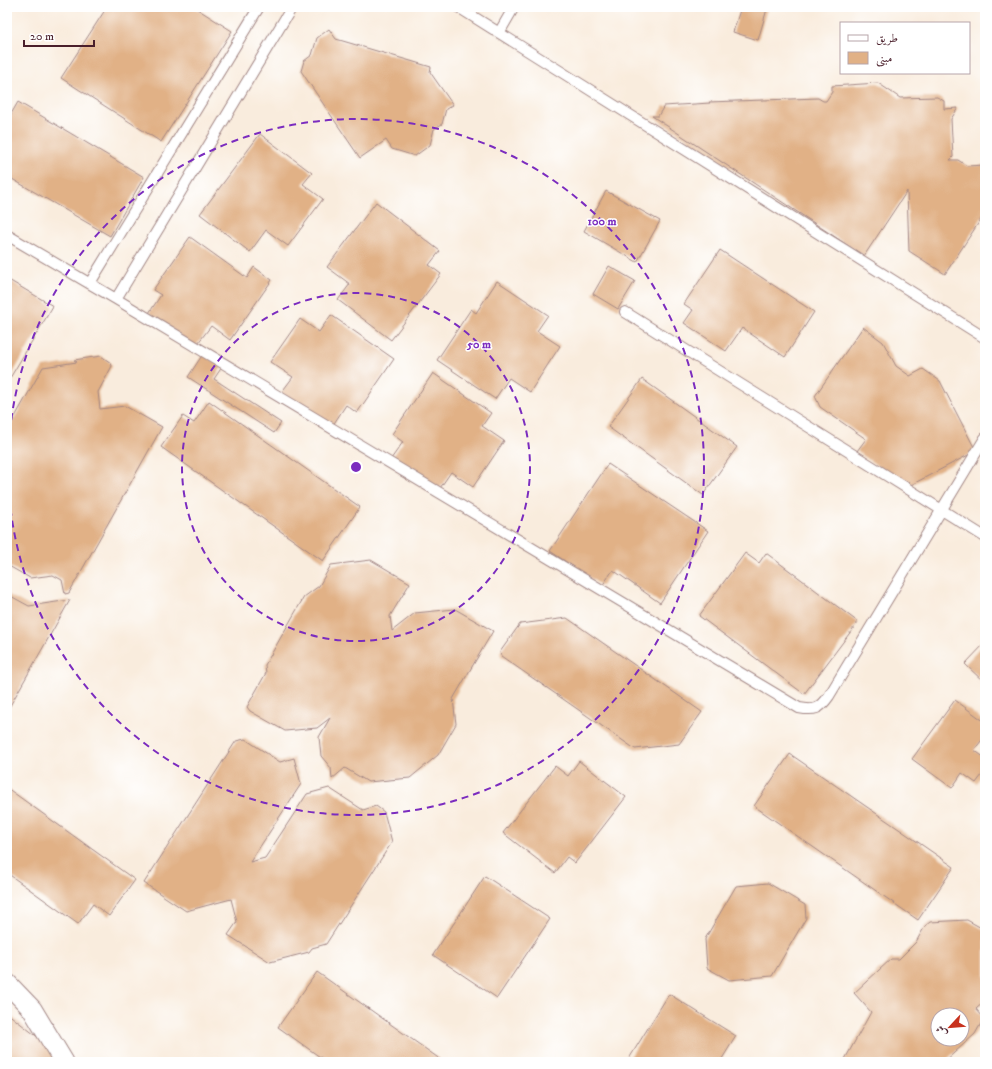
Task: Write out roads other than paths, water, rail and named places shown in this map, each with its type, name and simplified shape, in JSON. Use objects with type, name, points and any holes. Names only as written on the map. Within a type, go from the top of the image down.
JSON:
[{"type":"street","points":[[7,983],[32,1009],[64,1062]]},
{"type":"lane","points":[[90,283],[259,7]]},
{"type":"lane","points":[[116,298],[292,7]]},
{"type":"lane","points":[[458,7],[985,338]]},
{"type":"lane","points":[[499,33],[514,7]]},
{"type":"lane","points":[[7,235],[116,298],[798,708],[810,710],[822,706],[829,696],[985,438]]},
{"type":"lane","points":[[625,312],[985,537]]}]
